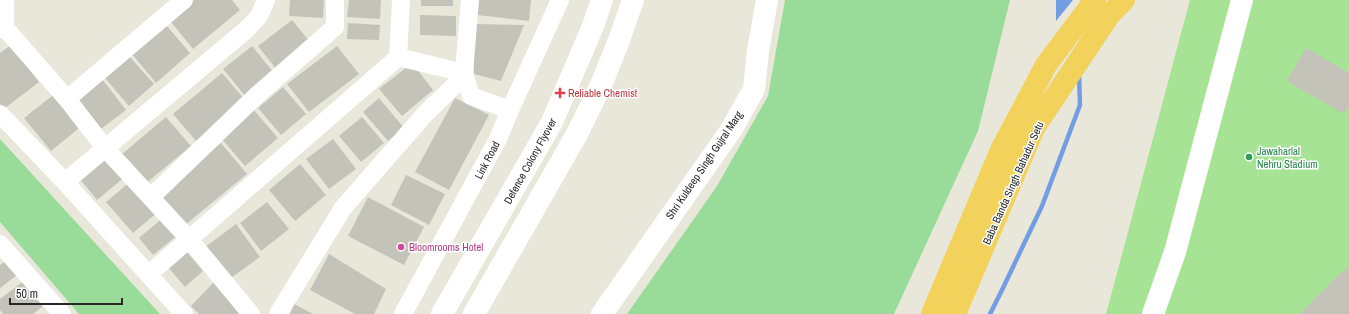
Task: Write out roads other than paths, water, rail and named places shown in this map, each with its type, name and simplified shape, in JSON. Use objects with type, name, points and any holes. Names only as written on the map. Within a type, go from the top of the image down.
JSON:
[{"type":"highway","name":"Baba Banda Singh Bahadur Setu","points":[[932,314],[1001,150],[1046,65],[1095,0]]},
{"type":"highway","name":"Baba Banda Singh Bahadur Setu","points":[[955,314],[1034,128],[1110,14],[1124,0]]},
{"type":"main road","name":"Defence Colony Flyover","points":[[442,314],[552,122],[593,26],[602,0]]},
{"type":"main road","points":[[474,314],[577,134],[616,50],[633,0]]},
{"type":"main road","name":"Shri Kuldeep Singh Gujral Marg","points":[[602,314],[731,130],[754,89],[758,52],[767,0]]},
{"type":"main road","points":[[1153,314],[1174,252],[1242,0]]},
{"type":"street","points":[[5,0],[3,28],[67,99],[105,148],[189,239],[251,314]]},
{"type":"street","points":[[67,99],[184,0]]},
{"type":"street","points":[[65,182],[247,29],[259,16],[266,0]]},
{"type":"street","points":[[151,197],[256,96],[335,27],[335,0]]},
{"type":"street","points":[[149,274],[398,57],[401,0]]},
{"type":"street","points":[[470,0],[464,72],[470,96],[510,110]]},
{"type":"street","name":"Link Road","points":[[403,314],[498,139],[560,0]]},
{"type":"street","points":[[398,57],[464,72]]},
{"type":"street","points":[[278,314],[343,208],[425,114],[458,82],[464,72]]},
{"type":"street","points":[[0,114],[65,182],[184,314]]},
{"type":"street","points":[[0,244],[62,314]]},
{"type":"water","points":[[1056,0],[1073,0],[1056,21]]},
{"type":"waterway","points":[[990,314],[1042,206],[1080,105],[1079,74]]},
{"type":"place","name":"Reliable Chemist","points":[[560,93]]},
{"type":"place","name":"Jawaharlal Nehru Stadium","points":[[1249,157]]},
{"type":"place","name":"Bloomrooms Hotel","points":[[401,247]]}]
